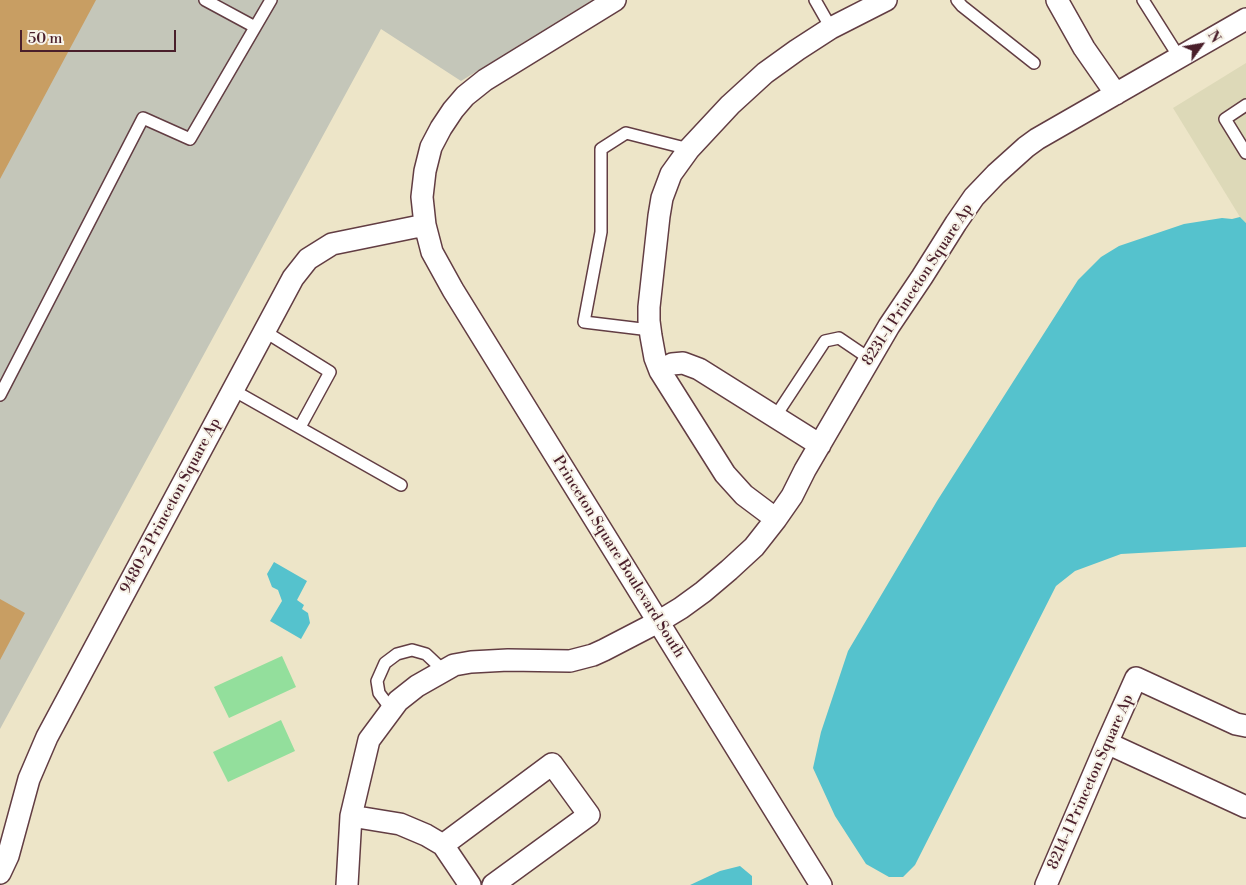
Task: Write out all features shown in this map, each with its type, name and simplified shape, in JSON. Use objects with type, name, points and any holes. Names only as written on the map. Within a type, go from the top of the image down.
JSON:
[{"type":"street","name":"Princeton Square Boulevard South","points":[[614,0],[485,80],[465,96],[453,110],[431,147],[425,171],[422,197],[425,225],[432,252],[453,290],[821,885]]},
{"type":"street","points":[[776,519],[744,495],[725,474],[660,371],[655,358],[650,330],[649,306],[662,198],[671,174],[688,149],[764,73],[831,28],[886,0]]},
{"type":"street","points":[[1057,0],[1084,48],[1116,94]]},
{"type":"street","name":"8231-1 Princeton Square Ap","points":[[347,885],[351,816],[369,740],[398,701],[417,686],[454,665],[508,660],[570,661],[593,655],[658,622],[703,592],[754,547],[776,519],[792,496],[889,326],[956,223],[974,197],[990,180],[1037,139],[1246,18]]},
{"type":"street","name":"9480-2 Princeton Square Ap","points":[[0,873],[8,856],[29,779],[47,737],[293,278],[308,259],[332,244],[425,225]]},
{"type":"street","points":[[660,371],[672,364],[683,363],[699,368],[820,445]]},
{"type":"street","name":"8214-1 Princeton Square Ap","points":[[1046,885],[1136,678],[1236,724],[1246,726]]},
{"type":"street","points":[[1107,743],[1246,807]]},
{"type":"street","points":[[443,845],[552,764],[589,815],[493,885]]},
{"type":"street","points":[[351,816],[400,824],[426,835],[443,845],[470,885]]},
{"type":"lane","points":[[205,0],[255,27]]},
{"type":"lane","points":[[0,395],[143,118],[190,139],[270,0]]},
{"type":"lane","points":[[815,0],[831,28]]},
{"type":"lane","points":[[958,0],[962,6],[1034,63]]},
{"type":"lane","points":[[1143,0],[1179,57]]},
{"type":"lane","points":[[1246,106],[1225,119],[1246,153]]},
{"type":"lane","points":[[650,330],[584,322],[601,232],[601,149],[626,133],[688,149]]},
{"type":"lane","points":[[264,331],[330,372],[300,427]]},
{"type":"lane","points":[[775,417],[825,341],[839,338],[870,358]]},
{"type":"lane","points":[[232,390],[401,485]]},
{"type":"lane","points":[[391,710],[379,693],[377,681],[385,662],[397,654],[412,650],[426,654],[444,671]]},
{"type":"shaded area","points":[[0,0],[592,0],[461,81],[381,29],[0,729]]},
{"type":"shaded area","points":[[1246,63],[1246,223],[1240,217],[1173,108]]},
{"type":"green space","points":[[282,656],[296,687],[229,718],[214,687]]},
{"type":"green space","points":[[281,720],[295,751],[228,782],[213,752]]},
{"type":"water","points":[[1240,217],[1246,223],[1246,547],[1121,554],[1075,571],[1056,586],[915,865],[903,877],[889,877],[866,864],[835,816],[813,768],[821,732],[848,651],[937,501],[1078,280],[1101,257],[1119,246],[1184,224]]},
{"type":"water","points":[[274,562],[307,581],[297,600],[304,605],[302,609],[308,613],[310,623],[301,639],[270,621],[282,601],[278,590],[272,587],[267,574]]},
{"type":"water","points":[[740,866],[752,876],[752,885],[690,885],[720,871]]},
{"type":"building","points":[[0,0],[96,0],[0,179]]},
{"type":"building","points":[[0,599],[25,613],[0,660]]}]
